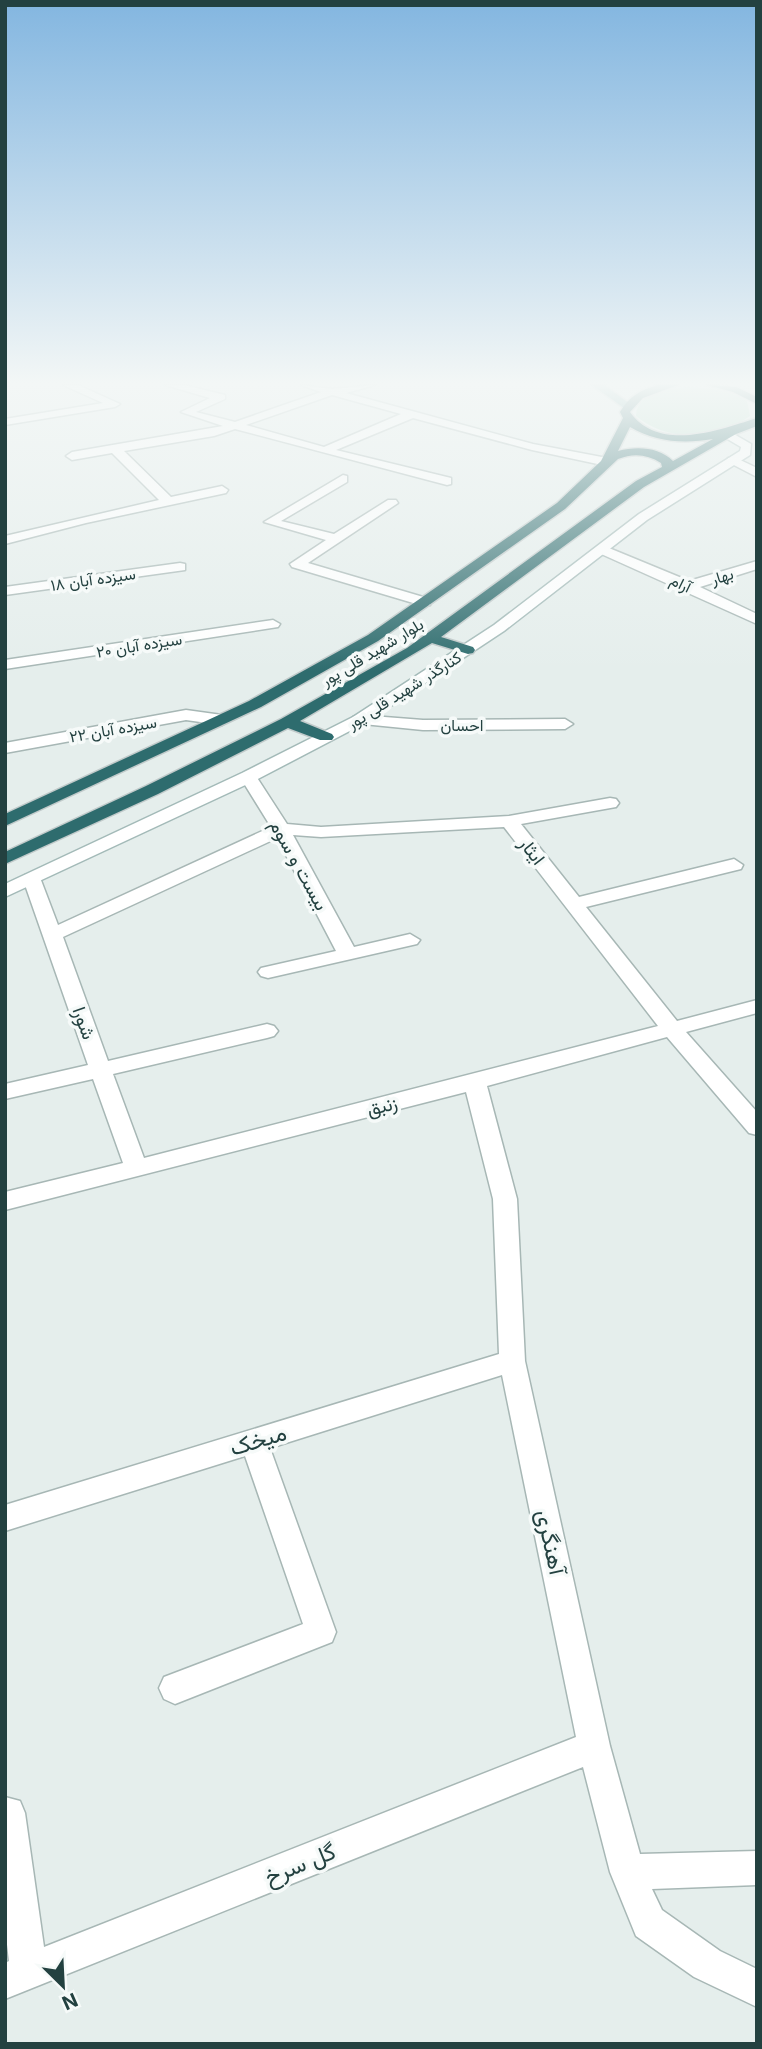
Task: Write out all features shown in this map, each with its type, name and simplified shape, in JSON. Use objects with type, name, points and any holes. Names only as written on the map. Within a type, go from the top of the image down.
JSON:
[{"type":"highway","name":"بلوار شهید قلی پور","points":[[5,821],[222,720],[373,638],[561,506],[587,481]]},
{"type":"highway","name":"بلوار شهید قلی پور","points":[[5,859],[152,790],[287,722],[430,638],[645,481]]},
{"type":"highway","points":[[430,638],[468,650]]},
{"type":"highway","points":[[287,722],[327,737]]},
{"type":"street","points":[[147,481],[168,501]]},
{"type":"street","points":[[334,538],[270,522],[340,481]]},
{"type":"street","name":"کنارگذر شهید قلی پور","points":[[5,891],[248,777],[359,720],[468,650],[604,550],[643,517],[700,481]]},
{"type":"street","points":[[5,540],[85,519],[222,490]]},
{"type":"street","points":[[392,503],[297,564],[425,602]]},
{"type":"street","name":"آرام","points":[[604,550],[688,586],[757,620]]},
{"type":"street","name":"بهار","points":[[688,586],[757,565]]},
{"type":"street","name":"سیزده آبان ۱۸","points":[[5,591],[180,567]]},
{"type":"street","name":"سیزده آبان ۲۰","points":[[5,665],[273,624]]},
{"type":"street","name":"سیزده آبان ۲۲","points":[[5,748],[186,715],[222,720]]},
{"type":"street","name":"احسان","points":[[359,720],[423,725],[565,724]]},
{"type":"street","name":"بیست و سوم","points":[[248,777],[281,829],[348,954]]},
{"type":"street","points":[[509,821],[610,803]]},
{"type":"street","name":"ایثار","points":[[281,829],[321,832],[509,821],[671,1028],[757,1127]]},
{"type":"street","points":[[52,935],[281,829]]},
{"type":"street","points":[[574,904],[734,865]]},
{"type":"street","name":"شورا","points":[[32,879],[136,1168]]},
{"type":"street","points":[[268,972],[410,940]]},
{"type":"street","name":"زنبق","points":[[5,1201],[475,1082],[757,1006]]},
{"type":"street","points":[[5,1092],[267,1031]]},
{"type":"street","name":"آهنگری","points":[[475,1082],[505,1199],[512,1361],[594,1746],[627,1872],[649,1923],[708,1964],[757,1989]]},
{"type":"street","name":"میخک","points":[[5,1518],[512,1361]]},
{"type":"street","points":[[175,1688],[321,1632],[254,1441]]},
{"type":"street","name":"گل سرخ","points":[[17,1977],[594,1746]]},
{"type":"street","points":[[8,1813],[17,1977]]},
{"type":"street","points":[[627,1872],[757,1868]]}]
